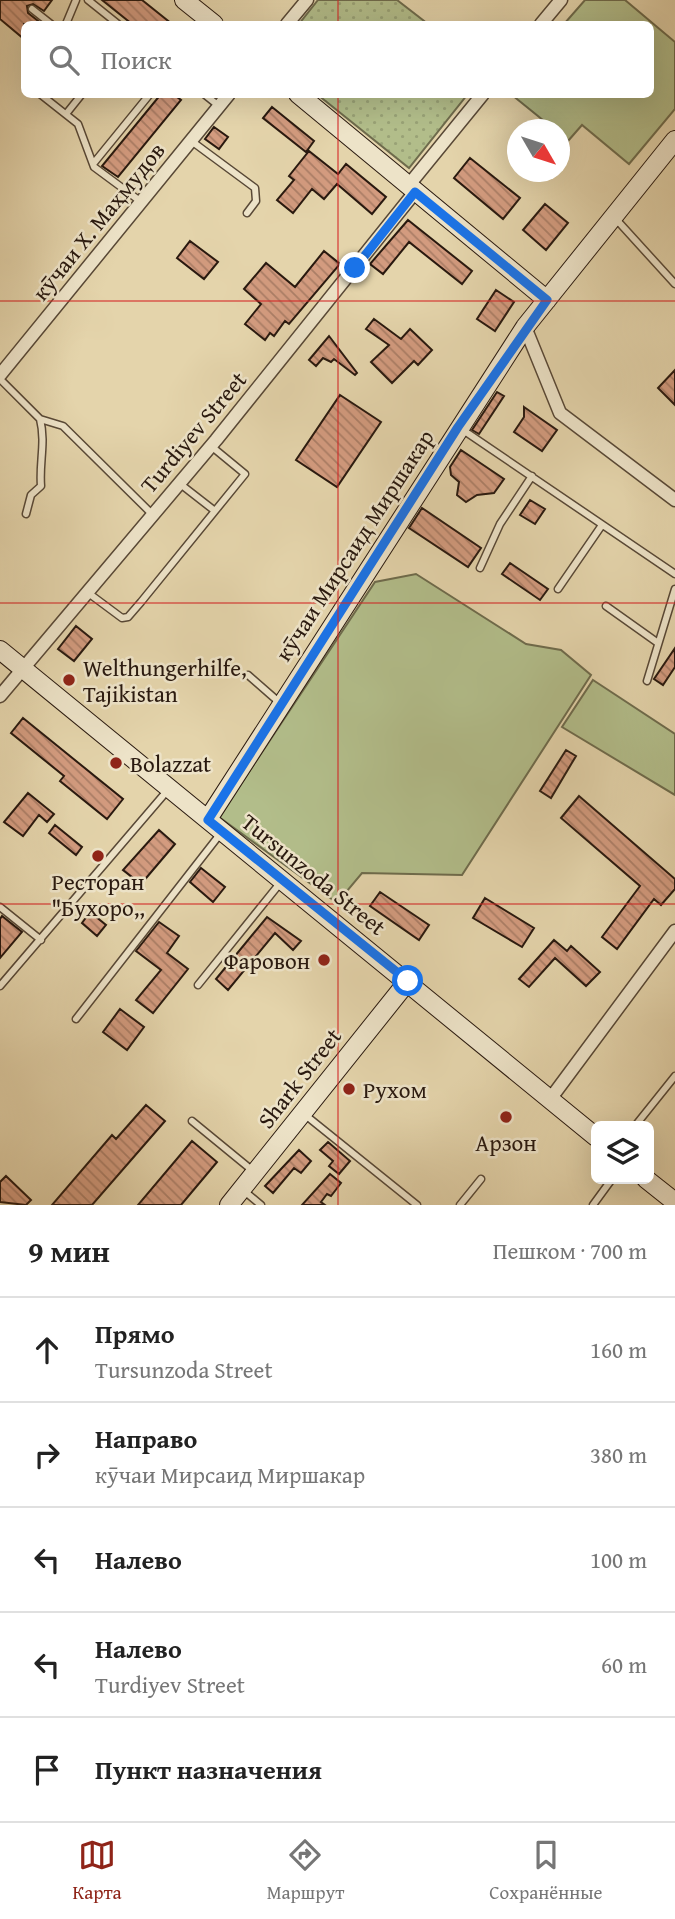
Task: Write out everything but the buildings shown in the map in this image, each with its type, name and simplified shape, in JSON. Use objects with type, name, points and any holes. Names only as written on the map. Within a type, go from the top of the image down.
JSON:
[{"type":"street","points":[[184,0],[210,21]]},
{"type":"street","points":[[289,21],[307,0]]},
{"type":"street","points":[[544,21],[561,0]]},
{"type":"street","name":"кӯчаи Х. Маҳмудов","points":[[1,373],[226,98]]},
{"type":"street","points":[[303,98],[547,300]]},
{"type":"street","name":"Turdiyev Street","points":[[0,696],[211,446],[481,98]]},
{"type":"street","name":"кӯчаи Мирсаид Миршакар","points":[[208,820],[458,427],[525,327],[675,140]]},
{"type":"street","points":[[525,327],[560,413],[675,500]]},
{"type":"street","name":"Tursunzoda Street","points":[[0,650],[591,1133]]},
{"type":"street","points":[[551,1098],[675,931]]},
{"type":"street","name":"Shark Street","points":[[229,1205],[408,981]]},
{"type":"street","points":[[652,1184],[675,1202]]},
{"type":"lane","points":[[67,21],[76,0]]},
{"type":"lane","points":[[88,0],[114,21]]},
{"type":"lane","points":[[32,9],[47,21]]},
{"type":"lane","points":[[45,98],[66,114],[84,134],[93,164],[140,201]]},
{"type":"lane","points":[[66,114],[79,98]]},
{"type":"lane","points":[[93,164],[147,98]]},
{"type":"lane","points":[[209,98],[219,106]]},
{"type":"lane","points":[[190,140],[255,188],[256,201],[247,213]]},
{"type":"lane","points":[[614,216],[675,284]]},
{"type":"lane","points":[[1,373],[40,419],[44,444],[39,463],[41,486],[31,495],[26,514]]},
{"type":"lane","points":[[40,419],[63,426],[152,514]]},
{"type":"lane","points":[[458,427],[675,574]]},
{"type":"lane","points":[[86,591],[126,618],[245,474],[211,446]]},
{"type":"lane","points":[[480,568],[500,524],[532,476]]},
{"type":"lane","points":[[179,483],[215,511]]},
{"type":"lane","points":[[558,589],[602,525]]},
{"type":"lane","points":[[647,681],[675,589]]},
{"type":"lane","points":[[606,606],[658,643]]},
{"type":"lane","points":[[248,675],[282,704]]},
{"type":"lane","points":[[0,986],[170,788]]},
{"type":"lane","points":[[76,1019],[223,831]]},
{"type":"lane","points":[[198,985],[282,881]]},
{"type":"lane","points":[[0,907],[41,940]]},
{"type":"lane","points":[[639,1121],[675,1076]]},
{"type":"lane","points":[[303,1112],[417,1205]]},
{"type":"lane","points":[[192,1121],[255,1173]]},
{"type":"lane","points":[[460,1205],[481,1179]]},
{"type":"lane","points":[[593,1205],[608,1184]]},
{"type":"lane","points":[[242,1189],[261,1205]]},
{"type":"green space","points":[[318,0],[397,0],[424,21],[301,21]]},
{"type":"green space","points":[[585,0],[625,0],[650,21],[567,21]]},
{"type":"green space","points":[[654,24],[675,42],[675,109],[629,164],[582,125],[570,139],[570,119],[542,119],[516,98],[654,98]]},
{"type":"green space","points":[[322,98],[465,98],[409,168]]},
{"type":"green space","points":[[416,574],[526,644],[561,650],[591,675],[462,875],[362,873],[337,903],[219,817],[375,582]]},
{"type":"green space","points":[[593,680],[675,734],[675,795],[562,727]]},
{"type":"place","name":"Welthungerhilfe, Tajikistan","points":[[69,680]]},
{"type":"place","name":"Bolazzat","points":[[116,763]]},
{"type":"place","name":"Ресторан \"Бухоро,,","points":[[98,856]]},
{"type":"place","name":"Фаровон","points":[[324,960]]},
{"type":"place","name":"Рухом","points":[[349,1089]]},
{"type":"place","name":"Арзон","points":[[506,1117]]},
{"type":"route","points":[[355,268],[415,192],[547,300],[525,327],[458,427],[208,820],[408,981]]}]
